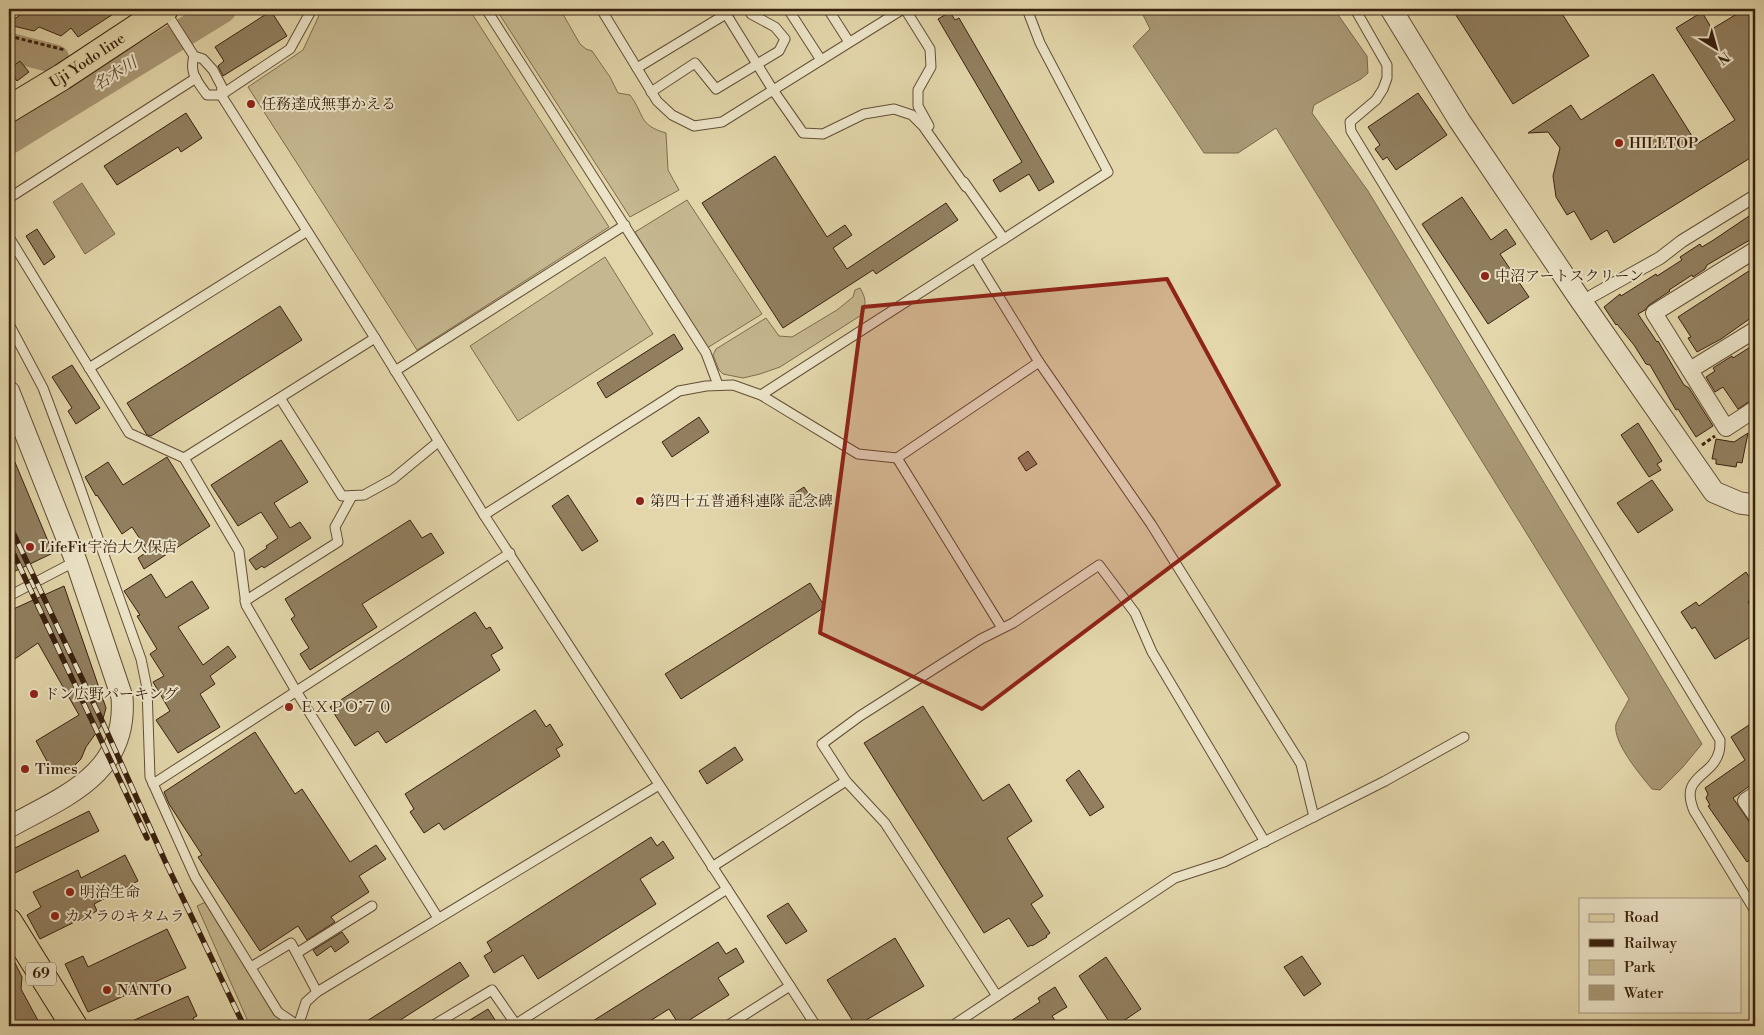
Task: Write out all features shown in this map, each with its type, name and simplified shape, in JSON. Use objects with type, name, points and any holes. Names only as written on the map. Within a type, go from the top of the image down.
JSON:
[{"type":"main road","name":"Uji Yodo line","points":[[9,109],[168,15]]},
{"type":"main road","name":"69","points":[[9,922],[74,1026]]},
{"type":"street","points":[[1391,9],[1459,120],[1577,295],[1714,492],[1740,503],[1755,505]]},
{"type":"street","points":[[1592,296],[1660,258],[1682,241],[1755,196]]},
{"type":"street","points":[[1755,250],[1654,313],[1726,428],[1755,409]]},
{"type":"street","points":[[1690,370],[1755,330]]},
{"type":"street","points":[[9,392],[76,561],[122,697],[122,725],[112,751],[102,768],[71,793],[9,827]]},
{"type":"street","points":[[1755,794],[1746,801],[1755,814]]},
{"type":"lane","points":[[194,56],[191,66],[207,95],[221,95],[290,49],[312,9]]},
{"type":"lane","points":[[486,9],[706,353],[718,385]]},
{"type":"lane","points":[[601,9],[658,101],[672,115],[694,126],[722,122],[904,9],[930,49],[931,67],[918,90],[918,106],[925,121],[937,137],[966,186]]},
{"type":"lane","points":[[652,92],[695,64],[716,89],[779,51],[785,39],[775,26],[751,14],[751,9]]},
{"type":"lane","points":[[788,9],[821,60]]},
{"type":"lane","points":[[828,9],[849,42]]},
{"type":"lane","points":[[761,395],[1108,172],[1040,43],[1027,9]]},
{"type":"lane","points":[[1355,9],[1387,65],[1387,78],[1376,100],[1350,122],[1351,131],[1720,740],[1720,752],[1712,765],[1699,776],[1691,787],[1689,800],[1755,911]]},
{"type":"lane","points":[[637,68],[725,11],[757,64],[803,133],[824,134],[864,114],[894,109],[912,115],[923,126],[1004,239]]},
{"type":"lane","points":[[168,15],[194,56],[203,59],[213,70],[222,87],[221,95],[306,232],[375,338],[484,515],[816,1026]]},
{"type":"lane","points":[[9,198],[196,78]]},
{"type":"lane","points":[[395,370],[625,225]]},
{"type":"lane","points":[[89,368],[306,232]]},
{"type":"lane","points":[[9,237],[129,433],[184,458],[239,551],[246,605],[296,690],[438,918]]},
{"type":"lane","points":[[975,258],[1039,362],[1150,524],[1301,764],[1314,817]]},
{"type":"lane","points":[[9,324],[43,388],[141,659],[147,688],[150,777],[195,877],[278,1012],[297,1026],[306,1002],[318,992],[659,785]]},
{"type":"lane","points":[[184,458],[375,338]]},
{"type":"lane","points":[[484,515],[679,392],[706,386],[733,385],[761,395],[858,454],[897,458],[1039,362]]},
{"type":"lane","points":[[280,398],[342,496],[364,496],[393,479],[438,442]]},
{"type":"lane","points":[[897,458],[1002,628]]},
{"type":"lane","points":[[245,601],[338,542],[335,527],[352,496]]},
{"type":"lane","points":[[153,784],[510,553]]},
{"type":"lane","points":[[11,593],[76,561]]},
{"type":"lane","points":[[997,996],[885,822],[846,781],[822,744],[860,716],[981,639],[1013,623],[1098,565],[1135,614],[1152,652],[1265,842]]},
{"type":"lane","points":[[952,1026],[1175,878],[1224,862],[1265,842],[1385,781],[1464,737]]},
{"type":"lane","points":[[712,867],[846,781]]},
{"type":"lane","points":[[432,1026],[492,990],[516,1025],[727,889]]},
{"type":"lane","points":[[297,953],[372,906]]},
{"type":"lane","points":[[251,967],[291,943],[318,992]]},
{"type":"lane","points":[[727,1026],[790,986]]},
{"type":"path","points":[[9,36],[66,50]]},
{"type":"path","points":[[1697,449],[1726,428]]},
{"type":"highlighted area","points":[[1167,279],[1279,485],[982,709],[820,633],[863,307]]},
{"type":"green space","points":[[322,9],[469,9],[609,227],[417,350],[248,87],[303,50]]},
{"type":"green space","points":[[496,9],[560,9],[580,44],[592,51],[610,77],[618,93],[630,95],[646,123],[666,133],[668,170],[679,190],[630,217]]},
{"type":"green space","points":[[687,200],[762,314],[707,348],[635,232]]},
{"type":"green space","points":[[605,257],[653,334],[518,421],[470,346]]},
{"type":"green space","points":[[860,288],[865,301],[863,314],[780,367],[743,378],[723,374],[719,370],[713,355],[716,349],[766,318],[779,336],[792,337],[837,310],[853,297],[855,290]]},
{"type":"green space","points":[[210,900],[287,1026],[250,1026],[197,906]]},
{"type":"water","points":[[1140,9],[1334,9],[1367,56],[1368,73],[1361,79],[1314,105],[1312,113],[1368,191],[1702,744],[1660,790],[1652,789],[1647,784],[1629,759],[1619,740],[1616,724],[1629,699],[1276,128],[1238,153],[1204,153],[1133,46],[1150,29]]},
{"type":"water","points":[[82,183],[115,234],[85,254],[53,202]]},
{"type":"building","points":[[28,9],[121,9],[78,37],[71,28],[61,36],[39,27],[34,31],[9,25],[9,23]]},
{"type":"building","points":[[1452,9],[1559,9],[1589,56],[1513,104]]},
{"type":"building","points":[[1745,9],[1755,9],[1755,155],[1614,243],[1607,230],[1591,240],[1574,211],[1567,215],[1556,197],[1553,176],[1560,148],[1548,132],[1528,133],[1571,105],[1581,120],[1653,74],[1697,144],[1735,120],[1676,28],[1702,12],[1712,29]]},
{"type":"building","points":[[271,11],[287,36],[223,76],[218,66],[224,61],[215,47]]},
{"type":"building","points":[[950,12],[955,20],[959,18],[1054,182],[1039,191],[1029,174],[1000,192],[993,180],[1022,162],[938,19]]},
{"type":"building","points":[[20,61],[29,72],[17,81],[9,69]]},
{"type":"building","points":[[1418,93],[1447,135],[1396,170],[1387,157],[1383,160],[1375,149],[1380,145],[1368,127]]},
{"type":"building","points":[[186,113],[202,138],[181,152],[178,147],[117,185],[104,166]]},
{"type":"building","points":[[775,156],[827,237],[845,225],[852,235],[833,248],[847,269],[946,203],[958,220],[876,274],[873,270],[783,328],[702,203]]},
{"type":"building","name":"中沼アートスクリーン","points":[[1462,197],[1491,240],[1506,229],[1516,244],[1500,254],[1529,297],[1488,324],[1422,224]]},
{"type":"building","points":[[1755,212],[1755,237],[1707,265],[1705,269],[1693,277],[1692,275],[1669,290],[1638,314],[1658,341],[1684,385],[1689,388],[1713,426],[1696,437],[1678,409],[1676,410],[1650,365],[1646,364],[1634,345],[1616,325],[1604,307],[1620,294],[1621,296],[1656,274],[1657,276],[1682,260],[1680,257],[1700,244],[1702,247],[1712,241]]},
{"type":"building","points":[[37,229],[55,257],[44,265],[26,236]]},
{"type":"building","points":[[1755,267],[1755,315],[1721,339],[1697,352],[1688,338],[1691,337],[1678,317]]},
{"type":"building","points":[[280,306],[302,340],[151,436],[147,435],[127,403]]},
{"type":"building","points":[[674,334],[683,349],[606,398],[597,383]]},
{"type":"building","points":[[1755,344],[1755,399],[1738,409],[1723,387],[1715,392],[1706,377],[1715,371],[1713,368]]},
{"type":"building","points":[[72,365],[100,408],[76,424],[68,411],[72,408],[52,377]]},
{"type":"building","points":[[699,417],[709,432],[672,457],[662,442]]},
{"type":"building","points":[[1638,423],[1662,461],[1657,464],[1661,470],[1649,477],[1621,435]]},
{"type":"building","points":[[1748,433],[1742,463],[1737,462],[1736,467],[1716,464],[1716,459],[1712,459],[1716,439],[1734,442]]},
{"type":"building","points":[[281,440],[308,482],[274,503],[290,528],[300,522],[311,538],[264,568],[262,566],[256,570],[249,560],[278,538],[261,512],[238,526],[211,485]]},
{"type":"building","points":[[9,448],[53,553],[9,574]]},
{"type":"building","points":[[1028,451],[1037,464],[1026,471],[1018,458]]},
{"type":"building","points":[[167,457],[210,526],[144,569],[138,558],[148,551],[132,527],[122,534],[85,477],[108,462],[123,485]]},
{"type":"building","points":[[1652,480],[1673,510],[1638,533],[1617,503]]},
{"type":"building","points":[[804,487],[812,499],[799,507],[792,495]]},
{"type":"building","points":[[568,495],[598,541],[582,551],[552,506]]},
{"type":"building","points":[[410,520],[422,538],[431,533],[444,553],[362,604],[377,627],[310,670],[300,654],[309,648],[291,619],[295,616],[285,599]]},
{"type":"building","points":[[1746,572],[1755,586],[1755,597],[1748,602],[1755,614],[1755,634],[1715,659],[1695,627],[1692,629],[1681,612],[1696,602],[1699,606]]},
{"type":"building","points":[[151,574],[166,598],[192,581],[209,608],[178,627],[203,665],[228,646],[236,657],[210,676],[215,684],[200,694],[220,727],[178,753],[156,720],[170,711],[153,682],[164,676],[150,654],[157,649],[137,616],[140,615],[124,591]]},
{"type":"building","points":[[810,583],[825,607],[681,699],[665,674]]},
{"type":"building","points":[[64,586],[106,708],[101,726],[86,747],[81,759],[71,769],[53,772],[36,741],[79,715],[38,643],[9,663],[9,611]]},
{"type":"building","points":[[475,612],[486,629],[490,627],[503,648],[491,655],[500,670],[386,743],[378,731],[355,746],[330,707]]},
{"type":"building","points":[[923,706],[983,801],[1009,784],[1032,821],[1007,838],[1043,896],[1031,904],[1050,933],[1032,946],[1028,947],[1009,918],[984,933],[864,743]]},
{"type":"building","points":[[535,710],[546,727],[550,724],[563,745],[556,749],[560,756],[444,830],[439,823],[424,833],[410,812],[414,809],[405,794]]},
{"type":"building","points":[[1755,721],[1755,782],[1733,798],[1755,830],[1755,856],[1747,862],[1708,806],[1710,805],[1706,798],[1708,794],[1705,788],[1745,760],[1731,737]]},
{"type":"building","points":[[255,732],[295,794],[302,789],[350,862],[376,845],[386,859],[359,876],[369,892],[331,917],[335,922],[307,940],[298,926],[260,951],[198,857],[202,855],[169,804],[164,792]]},
{"type":"building","points":[[735,747],[743,760],[707,784],[699,771]]},
{"type":"building","points":[[1079,770],[1104,807],[1090,816],[1066,780]]},
{"type":"building","points":[[89,811],[99,831],[9,876],[9,851]]},
{"type":"building","points":[[651,837],[657,846],[663,841],[674,858],[640,879],[656,904],[538,979],[523,955],[494,973],[484,956],[492,951],[487,942]]},
{"type":"building","points":[[125,855],[138,881],[94,904],[97,911],[40,939],[27,915],[41,907],[33,892],[78,870],[81,878]]},
{"type":"building","points":[[788,903],[807,931],[786,944],[767,916]]},
{"type":"building","name":"NANTO","points":[[167,929],[186,968],[88,1012],[65,964],[83,956],[88,967]]},
{"type":"building","points":[[342,932],[349,942],[335,952],[331,946],[317,956],[313,950]]},
{"type":"building","points":[[895,938],[924,986],[856,1026],[827,980]]},
{"type":"building","points":[[718,942],[726,954],[736,948],[744,962],[718,978],[729,995],[680,1026],[669,1009],[642,1026],[585,1026]]},
{"type":"building","points":[[9,951],[22,977],[21,989],[41,1026],[9,1026]]},
{"type":"building","points":[[1302,956],[1321,984],[1304,996],[1284,967]]},
{"type":"building","points":[[1106,957],[1141,1009],[1116,1026],[1112,1026],[1079,976]]},
{"type":"building","points":[[460,962],[469,976],[391,1026],[359,1026]]},
{"type":"building","points":[[1055,987],[1067,1007],[1052,1016],[1059,1026],[1003,1026],[1040,1002],[1038,998]]},
{"type":"building","points":[[188,996],[197,1016],[193,1018],[197,1026],[121,1026]]},
{"type":"building","points":[[488,1009],[499,1026],[460,1026]]},
{"type":"waterway","name":"名木川","points":[[9,140],[222,9]]},
{"type":"waterway","points":[[9,47],[55,59]]},
{"type":"railway","points":[[9,524],[103,723],[165,861],[244,1026]]},
{"type":"railway","points":[[9,544],[147,838]]},
{"type":"place","name":"任務達成無事かえる","points":[[251,104]]},
{"type":"place","name":"HILLTOP","points":[[1619,143]]},
{"type":"place","name":"中沼アートスクリーン","points":[[1485,276]]},
{"type":"place","name":"第四十五普通科連隊 記念碑","points":[[640,501]]},
{"type":"place","name":"LifeFit宇治大久保店","points":[[30,547]]},
{"type":"place","name":"ドン広野パーキング","points":[[34,694]]},
{"type":"place","name":"ＥＸＰＯ’７０","points":[[289,707]]},
{"type":"place","name":"Times","points":[[25,769]]},
{"type":"place","name":"明治生命","points":[[70,892]]},
{"type":"place","name":"カメラのキタムラ","points":[[55,916]]},
{"type":"place","name":"NANTO","points":[[107,990]]}]
